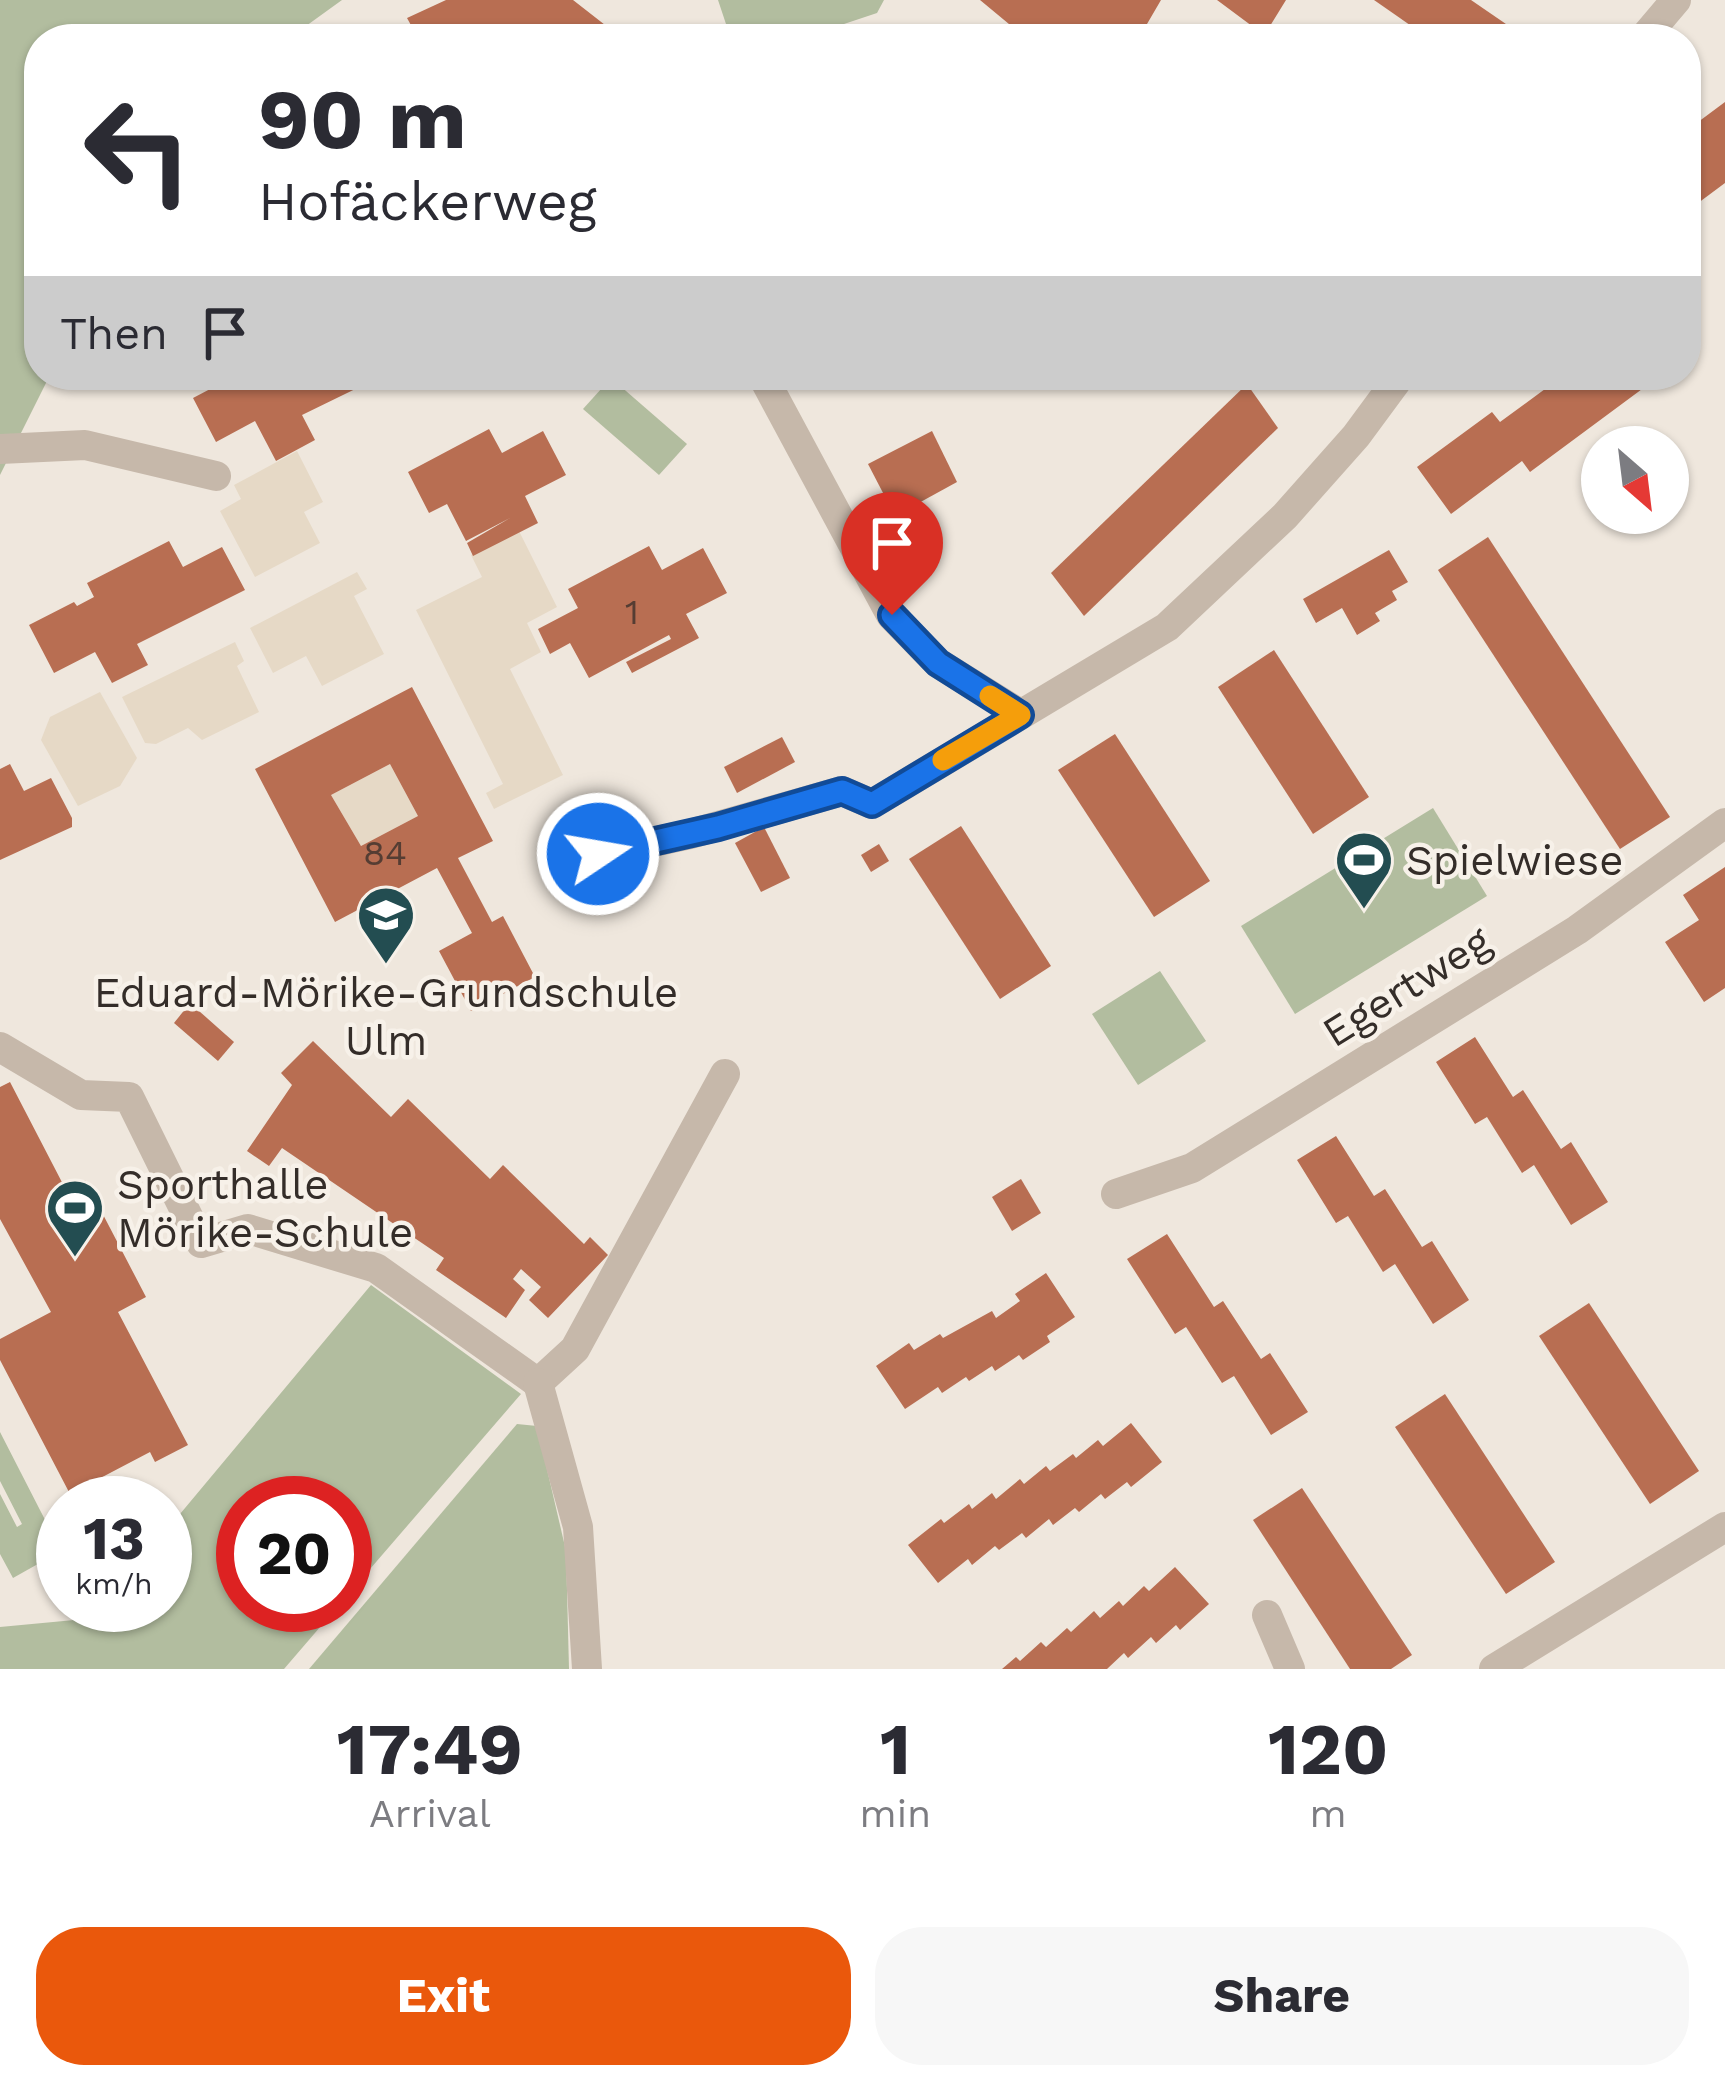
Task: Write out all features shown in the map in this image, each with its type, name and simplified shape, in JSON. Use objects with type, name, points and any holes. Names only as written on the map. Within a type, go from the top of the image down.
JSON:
[{"type":"street","points":[[1655,24],[1676,0]]},
{"type":"street","points":[[771,390],[892,615],[938,663],[1020,715]]},
{"type":"street","points":[[598,854],[709,830],[842,791],[872,804],[1167,627],[1286,516],[1390,390]]},
{"type":"street","points":[[0,449],[85,446],[216,476]]},
{"type":"street","name":"Egertweg","points":[[1116,1195],[1192,1168],[1577,930],[1725,823]]},
{"type":"street","points":[[0,1047],[81,1095],[130,1097],[201,1244],[248,1229],[376,1268],[538,1383],[578,1527],[587,1669]]},
{"type":"street","points":[[538,1383],[575,1349],[725,1074]]},
{"type":"street","points":[[1494,1669],[1725,1527]]},
{"type":"street","points":[[1267,1615],[1290,1669]]},
{"type":"green space","points":[[0,0],[342,0],[309,24],[24,24],[24,390],[42,390],[0,475]]},
{"type":"green space","points":[[718,0],[884,0],[877,13],[844,24],[726,24]]},
{"type":"green space","points":[[600,390],[625,390],[687,444],[659,475],[583,409]]},
{"type":"green space","name":"Spielwiese","points":[[1433,808],[1487,896],[1295,1014],[1241,926]]},
{"type":"green space","points":[[1160,971],[1206,1041],[1138,1085],[1092,1014]]},
{"type":"green space","points":[[371,1285],[521,1394],[372,1567],[372,1476],[216,1476],[216,1632],[316,1632],[284,1669],[0,1669],[0,1627],[36,1624],[36,1632],[192,1632],[192,1500]]},
{"type":"green space","points":[[517,1424],[537,1426],[566,1551],[569,1669],[309,1669],[340,1632],[372,1632],[372,1595]]},
{"type":"green space","points":[[0,1432],[36,1502],[36,1565],[13,1578],[0,1554],[0,1494],[17,1527],[22,1524],[0,1481]]},
{"type":"shaded area","points":[[297,451],[323,502],[304,512],[320,543],[255,577],[220,511],[241,499],[234,485]]},
{"type":"shaded area","points":[[519,531],[557,607],[527,623],[541,652],[510,669],[563,775],[494,809],[486,793],[503,784],[416,610],[482,577],[471,555]]},
{"type":"shaded area","points":[[357,572],[367,589],[354,596],[384,654],[322,686],[306,656],[273,673],[250,628]]},
{"type":"shaded area","points":[[235,642],[244,661],[237,666],[259,712],[202,740],[188,728],[156,744],[145,743],[122,697]]},
{"type":"shaded area","points":[[100,692],[137,758],[120,786],[78,806],[41,740],[50,717]]},
{"type":"shaded area","points":[[390,764],[418,816],[361,846],[331,795]]},
{"type":"building","points":[[446,0],[573,0],[604,24],[410,24],[407,18]]},
{"type":"building","points":[[980,0],[1161,0],[1147,24],[1009,24]]},
{"type":"building","points":[[1217,0],[1286,0],[1271,24],[1249,24]]},
{"type":"building","points":[[1374,0],[1471,0],[1506,24],[1408,24]]},
{"type":"building","points":[[1725,102],[1725,183],[1701,201],[1701,120]]},
{"type":"building","points":[[208,390],[353,390],[302,415],[315,440],[276,461],[255,421],[216,442],[193,398]]},
{"type":"building","points":[[1241,390],[1251,390],[1278,428],[1084,616],[1051,573]]},
{"type":"building","points":[[1544,390],[1641,390],[1592,426],[1581,426],[1581,434],[1530,472],[1522,461],[1451,514],[1417,467],[1492,412],[1500,422]]},
{"type":"building","points":[[489,429],[502,453],[543,431],[566,475],[525,496],[538,523],[473,556],[467,543],[510,518],[466,541],[447,504],[429,513],[408,472]]},
{"type":"building","points":[[932,431],[957,482],[895,516],[868,464]]},
{"type":"building","points":[[1488,537],[1670,817],[1620,849],[1438,570]]},
{"type":"building","points":[[169,541],[183,567],[222,547],[245,590],[137,644],[148,665],[112,683],[95,652],[54,673],[29,625],[94,597],[87,583]]},
{"type":"building","points":[[649,546],[662,570],[703,548],[727,593],[686,614],[699,638],[632,673],[626,662],[671,639],[669,635],[589,678],[570,643],[550,654],[538,629],[578,608],[568,589]]},
{"type":"building","points":[[1389,550],[1408,582],[1392,591],[1397,600],[1375,613],[1380,621],[1357,635],[1342,608],[1316,623],[1303,599]]},
{"type":"building","points":[[1274,650],[1369,797],[1313,834],[1218,687]]},
{"type":"building","points":[[412,687],[493,841],[458,858],[492,922],[503,916],[535,977],[471,1011],[439,951],[472,933],[437,868],[335,922],[255,769]],"holes":[[[390,764],[418,816],[361,846],[331,795]]]},
{"type":"building","points":[[1115,734],[1210,881],[1154,917],[1058,770]]},
{"type":"building","points":[[782,737],[795,762],[737,793],[724,767]]},
{"type":"building","points":[[10,764],[24,791],[51,778],[72,827],[0,860],[0,769]]},
{"type":"building","points":[[961,826],[1051,966],[1000,999],[909,859]]},
{"type":"building","points":[[764,827],[790,878],[761,892],[735,843]]},
{"type":"building","points":[[879,844],[889,861],[871,872],[861,855]]},
{"type":"building","points":[[1725,867],[1725,988],[1704,1002],[1665,942],[1699,920],[1683,895]]},
{"type":"building","points":[[190,1003],[234,1042],[218,1061],[174,1023]]},
{"type":"building","points":[[1475,1037],[1513,1097],[1523,1090],[1561,1149],[1571,1142],[1608,1202],[1571,1225],[1534,1165],[1522,1173],[1487,1117],[1475,1124],[1436,1062]]},
{"type":"building","points":[[313,1041],[391,1117],[408,1099],[490,1179],[503,1165],[584,1244],[590,1237],[608,1255],[548,1318],[529,1300],[541,1287],[521,1269],[513,1279],[525,1290],[506,1318],[436,1270],[444,1258],[282,1148],[269,1166],[247,1151],[292,1085],[281,1073]]},
{"type":"building","name":"Sporthalle Mörike-Schule","points":[[10,1082],[66,1190],[85,1180],[146,1297],[118,1312],[188,1445],[155,1462],[150,1452],[104,1476],[61,1476],[0,1360],[0,1339],[51,1312],[0,1219],[0,1087]]},
{"type":"building","points":[[1336,1136],[1374,1196],[1385,1189],[1422,1247],[1432,1241],[1469,1300],[1433,1324],[1395,1264],[1383,1272],[1348,1216],[1336,1223],[1297,1160]]},
{"type":"building","points":[[1021,1179],[1041,1213],[1012,1231],[992,1197]]},
{"type":"building","points":[[1167,1234],[1214,1307],[1223,1301],[1261,1359],[1270,1353],[1308,1412],[1271,1435],[1234,1376],[1222,1383],[1186,1327],[1175,1334],[1127,1259]]},
{"type":"building","points":[[1046,1273],[1075,1317],[1047,1336],[1050,1342],[1023,1360],[1019,1355],[995,1371],[992,1366],[942,1393],[938,1387],[905,1409],[876,1366],[909,1343],[914,1350],[992,1311],[996,1318],[1020,1301],[1015,1294]]},
{"type":"building","points":[[1589,1303],[1699,1471],[1650,1504],[1539,1336]]},
{"type":"building","points":[[1445,1394],[1555,1562],[1506,1594],[1395,1427]]},
{"type":"building","points":[[1131,1423],[1162,1462],[1131,1487],[1127,1482],[1105,1499],[1101,1494],[1053,1525],[1049,1519],[1026,1538],[1022,1533],[999,1550],[995,1546],[972,1565],[968,1559],[938,1583],[908,1545],[941,1519],[944,1523],[969,1504],[972,1509],[992,1493],[996,1499],[1020,1479],[1024,1484],[1046,1466],[1050,1471],[1073,1454],[1076,1458],[1098,1440],[1103,1446]]},
{"type":"building","points":[[1302,1488],[1412,1655],[1391,1669],[1350,1669],[1253,1520]]},
{"type":"building","points":[[1175,1567],[1209,1604],[1180,1630],[1176,1625],[1156,1643],[1151,1637],[1107,1669],[1002,1669],[1016,1657],[1020,1661],[1041,1642],[1046,1647],[1067,1628],[1071,1632],[1094,1611],[1100,1618],[1119,1601],[1123,1606],[1144,1586],[1149,1591]]},
{"type":"slow traffic","points":[[943,760],[1020,715],[990,696]]},
{"type":"place","name":"Spielwiese","points":[[1364,911]]},
{"type":"place","name":"Eduard-Mörike-Grundschule Ulm","points":[[386,966]]},
{"type":"place","name":"Sporthalle Mörike-Schule","points":[[75,1259]]},
{"type":"route","points":[[598,854],[746,820],[842,791],[872,804],[1020,715],[938,663],[892,615]]}]
